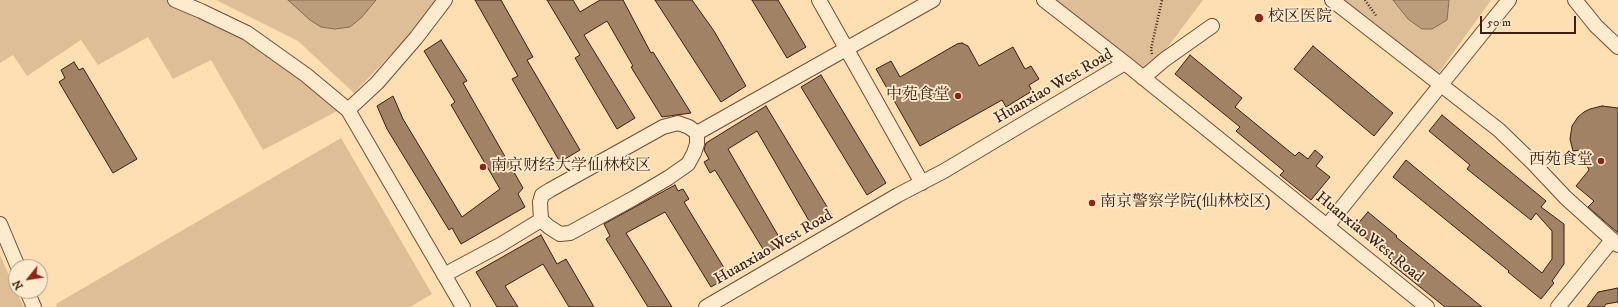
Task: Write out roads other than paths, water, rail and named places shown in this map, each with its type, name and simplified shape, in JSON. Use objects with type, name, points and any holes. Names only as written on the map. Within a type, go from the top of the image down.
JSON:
[{"type":"street","points":[[174,0],[247,33],[306,75],[348,110],[463,307]]},
{"type":"street","points":[[348,110],[382,77],[416,38],[445,0]]},
{"type":"street","points":[[819,0],[922,183]]},
{"type":"street","points":[[697,133],[933,0]]},
{"type":"street","points":[[1044,0],[1125,64]]},
{"type":"street","points":[[1332,0],[1499,130],[1566,198],[1615,242],[1558,307]]},
{"type":"street","points":[[1327,226],[1509,0]]},
{"type":"street","points":[[1575,0],[1596,26],[1618,47]]},
{"type":"street","points":[[1148,73],[1212,26]]},
{"type":"street","name":"Huanxiao West Road","points":[[706,307],[1076,94],[1125,64],[1148,73],[1327,226],[1427,307]]},
{"type":"street","points":[[678,123],[689,127],[697,133],[697,144],[688,164],[634,198],[570,233],[560,234],[541,220],[540,202],[542,195],[550,190],[663,128],[678,123]]},
{"type":"street","points":[[444,275],[500,245],[541,220]]},
{"type":"street","points":[[0,224],[15,259]]},
{"type":"place","name":"校区医院","points":[[1259,18]]},
{"type":"place","name":"中苑食堂","points":[[958,96]]},
{"type":"place","name":"西苑食堂","points":[[1601,161]]},
{"type":"place","name":"南京财经大学仙林校区","points":[[483,167]]},
{"type":"place","name":"南京警察学院(仙林校区)","points":[[1092,203]]}]
